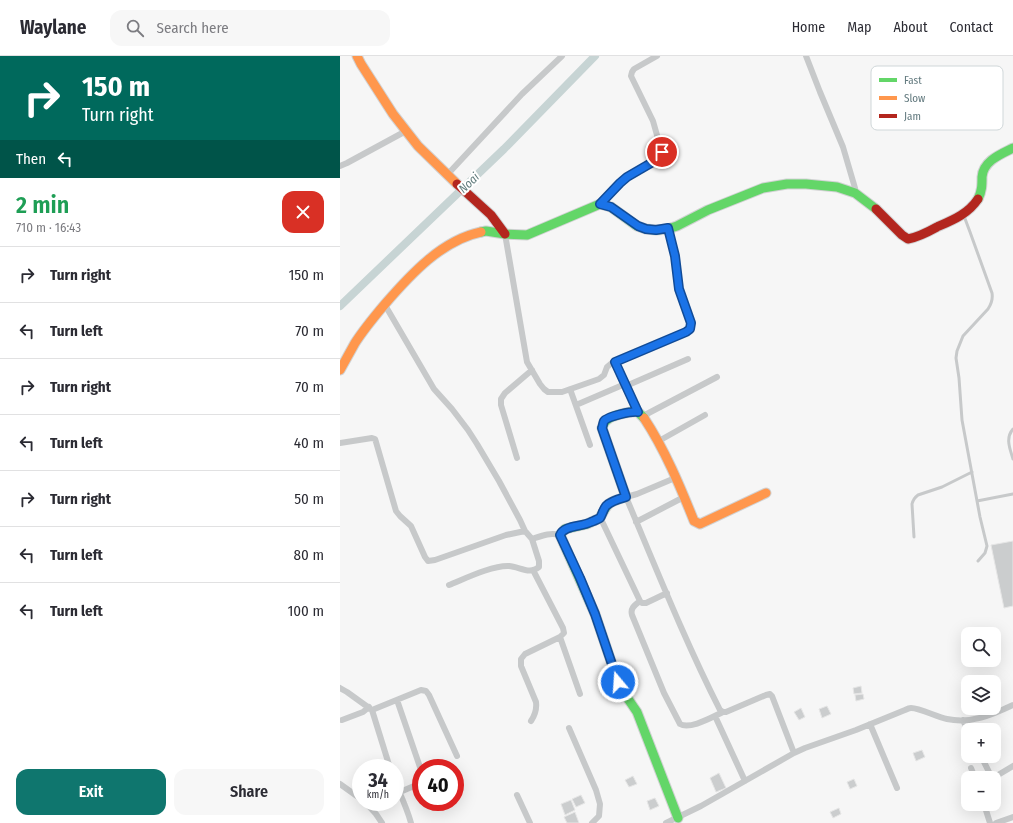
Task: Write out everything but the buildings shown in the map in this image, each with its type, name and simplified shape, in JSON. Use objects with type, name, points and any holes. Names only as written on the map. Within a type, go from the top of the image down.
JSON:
[{"type":"street","points":[[357,56],[393,114],[418,146],[448,176],[491,214],[504,234],[527,362],[540,384],[548,392],[562,392],[599,379],[604,375],[607,367],[615,362],[690,329],[691,323],[679,289],[675,256],[668,228]]},
{"type":"street","points":[[448,176],[522,94],[562,56]]},
{"type":"street","points":[[340,370],[355,343],[401,285],[427,260],[448,246],[472,234],[486,231],[504,234],[527,235],[579,214],[600,204],[627,177],[658,159],[662,152],[653,121],[631,76],[634,69],[657,56]]},
{"type":"street","points":[[806,56],[843,147],[855,188],[855,193]]},
{"type":"street","points":[[340,166],[347,164],[406,131]]},
{"type":"street","points":[[600,204],[611,207],[642,228],[656,230],[677,226],[727,201],[763,188],[787,184],[837,187],[855,193],[879,211],[902,235],[908,239],[918,237],[963,215],[978,200],[981,193],[983,170],[986,165],[1013,148]]},
{"type":"street","points":[[385,305],[434,389],[478,444],[524,530],[532,539],[539,561],[539,567],[531,571],[509,566],[500,567],[475,574],[449,585]]},
{"type":"street","points":[[576,405],[688,359]]},
{"type":"street","points":[[615,362],[675,478],[694,521],[700,524],[766,493]]},
{"type":"street","points":[[517,458],[501,405],[501,399],[505,393],[532,370]]},
{"type":"street","points":[[717,377],[641,414],[634,411],[609,418],[604,421],[602,428],[636,522],[708,687],[720,710],[723,712]]},
{"type":"street","points":[[570,389],[590,445]]},
{"type":"street","points":[[657,442],[705,415]]},
{"type":"street","points":[[340,443],[368,438],[375,439],[396,511],[411,526],[428,561],[524,530]]},
{"type":"street","points":[[560,535],[564,530],[590,523],[600,517],[605,507],[610,503],[637,494],[675,478]]},
{"type":"street","points":[[636,522],[684,497]]},
{"type":"street","points":[[600,517],[640,601]]},
{"type":"street","points":[[532,539],[546,534],[560,535]]},
{"type":"street","points":[[560,535],[595,614],[618,682],[637,712],[678,818]]},
{"type":"street","points":[[531,721],[537,708],[536,702],[521,666],[521,659],[525,654],[560,637],[564,633],[563,628],[533,570]]},
{"type":"street","points":[[640,601],[642,603],[646,602],[667,593]]},
{"type":"street","points":[[640,601],[632,608],[632,615],[664,693],[680,724],[683,726],[695,724],[766,694],[770,694],[794,753]]},
{"type":"street","points":[[560,637],[580,694]]},
{"type":"street","points":[[340,688],[371,709],[387,759]]},
{"type":"street","points":[[342,720],[421,690],[426,692],[457,756]]},
{"type":"street","points":[[397,700],[417,759]]},
{"type":"street","points":[[666,823],[701,806],[804,748],[905,710],[911,708],[949,719],[963,720],[995,714],[1013,705]]},
{"type":"street","points":[[715,716],[745,781]]},
{"type":"street","points":[[870,724],[897,788]]},
{"type":"street","points":[[568,728],[596,790],[600,804],[599,816],[592,823]]},
{"type":"street","points":[[1001,773],[1013,766]]},
{"type":"street","points":[[340,784],[352,793]]},
{"type":"street","points":[[517,795],[530,823]]},
{"type":"street","points":[[404,802],[410,823]]},
{"type":"street","points":[[373,811],[382,823]]},
{"type":"street","points":[[986,811],[990,823]]},
{"type":"street","points":[[996,823],[1013,817]]},
{"type":"lane","points":[[963,215],[990,286],[993,299],[988,309],[966,331],[957,351],[956,358],[962,420],[987,546],[985,553],[978,561]]},
{"type":"lane","points":[[1013,429],[1008,439],[1013,459]]},
{"type":"lane","points":[[914,537],[912,504],[915,497],[947,485],[972,472]]},
{"type":"lane","points":[[977,501],[1013,494]]},
{"type":"waterway","name":"Noai","points":[[340,306],[504,149],[595,56]]},
{"type":"traffic: fast","points":[[978,199],[981,191],[983,171],[989,162],[1013,148]]},
{"type":"traffic: fast","points":[[481,232],[486,231],[527,235],[600,204],[611,207],[637,226],[656,230],[668,229],[708,210],[763,188],[787,184],[837,187],[855,193],[876,209]]},
{"type":"traffic: fast","points":[[644,418],[638,412],[613,416],[604,423],[602,428],[626,497],[610,503],[600,518],[587,524],[565,529],[560,535],[595,614],[618,682],[637,712],[678,818]]},
{"type":"traffic: slow","points":[[357,56],[393,114],[418,146],[457,184]]},
{"type":"traffic: slow","points":[[340,370],[355,343],[366,328],[395,293],[416,271],[428,260],[453,243],[467,236],[481,232]]},
{"type":"traffic: slow","points":[[644,418],[652,430],[678,481],[694,521],[700,524],[766,493]]},
{"type":"traffic: jam","points":[[457,184],[491,215],[505,234]]},
{"type":"traffic: jam","points":[[876,209],[908,239],[923,234],[960,216],[970,209],[978,199]]},
{"type":"route","points":[[618,682],[595,614],[560,535],[564,530],[590,523],[600,517],[605,507],[610,503],[626,497],[602,428],[604,421],[609,418],[634,411],[638,412],[615,362],[690,329],[691,323],[678,285],[675,256],[668,228],[656,230],[646,229],[638,226],[611,207],[600,204],[627,177],[658,159],[662,152]]}]
